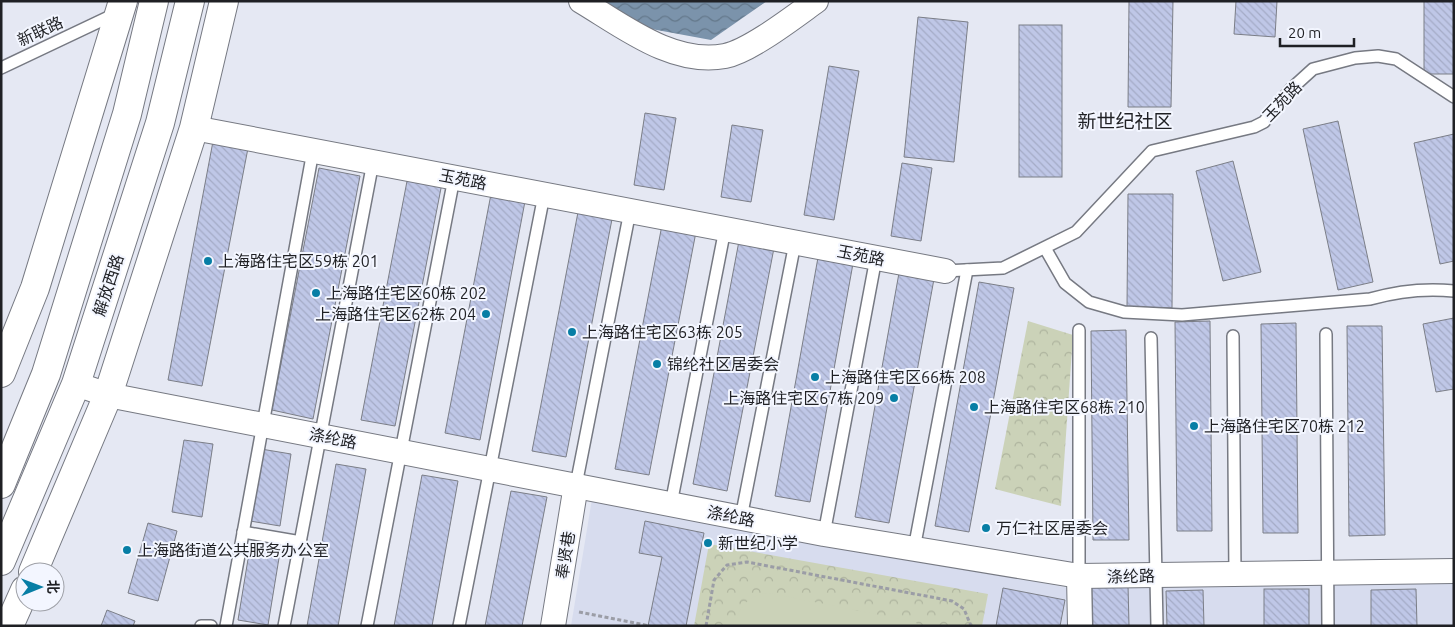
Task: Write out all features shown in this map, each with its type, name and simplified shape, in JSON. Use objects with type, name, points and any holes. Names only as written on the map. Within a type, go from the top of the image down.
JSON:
[{"type":"main road","name":"解放西路","points":[[1,484],[49,365],[127,114],[154,1]]},
{"type":"main road","name":"解放西路","points":[[1,561],[76,384],[160,123],[190,1]]},
{"type":"main road","points":[[37,562],[108,394],[194,128],[224,1]]},
{"type":"main road","points":[[1,373],[35,288],[121,6]]},
{"type":"main road","points":[[9,626],[15,612]]},
{"type":"street","points":[[581,1],[648,41],[685,55],[701,56],[725,56],[774,31],[816,1]]},
{"type":"street","name":"玉苑路","points":[[194,128],[795,243],[956,271]]},
{"type":"street","name":"涤纶路","points":[[76,384],[108,394],[740,518],[824,534],[1078,576],[1454,571]]},
{"type":"street","name":"奉贤巷","points":[[554,617],[576,485]]},
{"type":"street","points":[[1078,576],[1080,626]]},
{"type":"lane","name":"新联路","points":[[1,68],[121,6]]},
{"type":"lane","name":"玉苑路","points":[[956,271],[1003,268],[1076,232],[1152,151],[1254,127],[1264,122],[1291,89],[1313,70],[1354,58],[1378,56],[1396,59],[1454,96]]},
{"type":"lane","points":[[226,626],[313,151]]},
{"type":"lane","points":[[284,626],[374,162]]},
{"type":"lane","points":[[367,626],[454,178]]},
{"type":"lane","points":[[459,626],[544,195]]},
{"type":"lane","points":[[576,485],[630,211]]},
{"type":"lane","points":[[670,504],[724,229]]},
{"type":"lane","points":[[740,518],[795,243]]},
{"type":"lane","points":[[1045,248],[1065,283],[1089,302],[1124,312],[1182,315],[1370,299],[1391,293],[1434,289],[1454,291]]},
{"type":"lane","points":[[824,534],[876,258]]},
{"type":"lane","points":[[914,549],[956,271]]},
{"type":"lane","points":[[1078,576],[1079,330]]},
{"type":"lane","points":[[1326,334],[1328,626]]},
{"type":"lane","points":[[1233,336],[1235,574]]},
{"type":"lane","points":[[1151,338],[1157,626]]},
{"type":"lane","points":[[243,532],[301,542]]},
{"type":"lane","points":[[201,626],[211,626]]},
{"type":"path","points":[[706,626],[714,580],[727,565],[747,562],[952,601],[964,609],[971,626]]},
{"type":"path","points":[[554,617],[650,626]]},
{"type":"shaded area","name":"新世纪小学","points":[[592,499],[1069,588],[1069,626],[571,626]]},
{"type":"shaded area","points":[[1454,581],[1454,626],[1074,626],[1073,585]]},
{"type":"green space","points":[[1028,321],[1073,335],[1061,506],[995,489]]},
{"type":"green space","points":[[709,544],[988,594],[982,626],[694,626]]},
{"type":"green space","points":[[769,593],[915,622],[920,626],[735,626],[739,613],[746,603],[756,596]]},
{"type":"water","points":[[602,1],[767,1],[711,40],[646,28]]},
{"type":"building","points":[[1129,1],[1173,1],[1171,107],[1128,107]]},
{"type":"building","points":[[1236,1],[1277,1],[1275,37],[1234,34]]},
{"type":"building","points":[[1424,1],[1454,1],[1454,74],[1424,74]]},
{"type":"building","points":[[918,17],[968,22],[954,162],[904,157]]},
{"type":"building","points":[[1019,25],[1062,25],[1062,177],[1019,177]]},
{"type":"building","points":[[829,66],[859,71],[834,220],[804,215]]},
{"type":"building","points":[[645,113],[676,118],[664,190],[634,185]]},
{"type":"building","points":[[1338,121],[1373,282],[1338,290],[1303,129]]},
{"type":"building","points":[[732,125],[763,130],[751,202],[721,197]]},
{"type":"building","points":[[1454,134],[1454,261],[1440,264],[1414,143]]},
{"type":"building","name":"上海路住宅区59栋 201","points":[[214,136],[249,143],[202,386],[168,380]]},
{"type":"building","points":[[1233,161],[1261,272],[1223,281],[1196,171]]},
{"type":"building","points":[[902,163],[932,168],[921,241],[891,236]]},
{"type":"building","name":"上海路住宅区60栋 202","points":[[319,168],[360,176],[313,419],[272,410]]},
{"type":"building","points":[[408,176],[442,183],[395,426],[361,420]]},
{"type":"building","name":"上海路住宅区62栋 204","points":[[492,189],[526,196],[480,440],[445,433]]},
{"type":"building","points":[[1128,194],[1173,194],[1172,308],[1127,307]]},
{"type":"building","name":"上海路住宅区63栋 205","points":[[579,207],[613,214],[566,457],[532,451]]},
{"type":"building","points":[[662,225],[696,232],[649,475],[615,469]]},
{"type":"building","points":[[739,241],[774,248],[727,491],[693,484]]},
{"type":"building","name":"上海路住宅区66栋 208","points":[[819,252],[854,258],[810,502],[775,496]]},
{"type":"building","name":"上海路住宅区67栋 209","points":[[899,273],[934,279],[889,523],[855,517]]},
{"type":"building","name":"上海路住宅区68栋 210","points":[[979,282],[1014,288],[969,532],[935,526]]},
{"type":"building","points":[[1454,318],[1454,389],[1436,392],[1423,324]]},
{"type":"building","name":"上海路住宅区70栋 212","points":[[1210,321],[1212,531],[1177,531],[1175,322]]},
{"type":"building","points":[[1296,323],[1298,533],[1263,533],[1261,324]]},
{"type":"building","points":[[1347,326],[1382,326],[1385,535],[1349,536]]},
{"type":"building","points":[[1126,330],[1129,540],[1093,540],[1091,331]]},
{"type":"building","points":[[184,440],[213,444],[202,517],[172,512]]},
{"type":"building","points":[[261,449],[291,454],[280,526],[250,521]]},
{"type":"building","points":[[336,464],[366,469],[338,626],[307,626]]},
{"type":"building","points":[[422,475],[458,481],[432,626],[394,626]]},
{"type":"building","points":[[511,491],[547,497],[522,626],[485,626]]},
{"type":"building","points":[[645,521],[704,533],[686,626],[648,626],[662,557],[639,553]]},
{"type":"building","points":[[148,523],[177,531],[158,601],[128,593]]},
{"type":"building","points":[[250,547],[280,552],[268,625],[238,620]]},
{"type":"building","points":[[1128,585],[1129,626],[1093,626],[1092,586]]},
{"type":"building","points":[[1003,588],[1065,600],[1060,626],[996,626]]},
{"type":"building","points":[[1264,589],[1309,589],[1309,626],[1264,626]]},
{"type":"building","points":[[1416,589],[1417,626],[1371,626],[1371,590]]},
{"type":"building","points":[[1203,590],[1204,626],[1167,626],[1166,591]]},
{"type":"building","points":[[107,610],[135,621],[133,626],[101,626]]},
{"type":"place","name":"上海路住宅区59栋 201","points":[[208,261]]},
{"type":"place","name":"上海路住宅区60栋 202","points":[[316,293]]},
{"type":"place","name":"上海路住宅区62栋 204","points":[[486,314]]},
{"type":"place","name":"上海路住宅区63栋 205","points":[[572,332]]},
{"type":"place","name":"锦纶社区居委会","points":[[657,364]]},
{"type":"place","name":"上海路住宅区66栋 208","points":[[815,377]]},
{"type":"place","name":"上海路住宅区67栋 209","points":[[894,398]]},
{"type":"place","name":"上海路住宅区68栋 210","points":[[974,407]]},
{"type":"place","name":"上海路住宅区70栋 212","points":[[1194,426]]},
{"type":"place","name":"万仁社区居委会","points":[[986,528]]},
{"type":"place","name":"新世纪小学","points":[[708,543]]},
{"type":"place","name":"上海路街道公共服务办公室","points":[[127,550]]},
{"type":"district","name":"新世纪社区","points":[[1125,121]]}]
